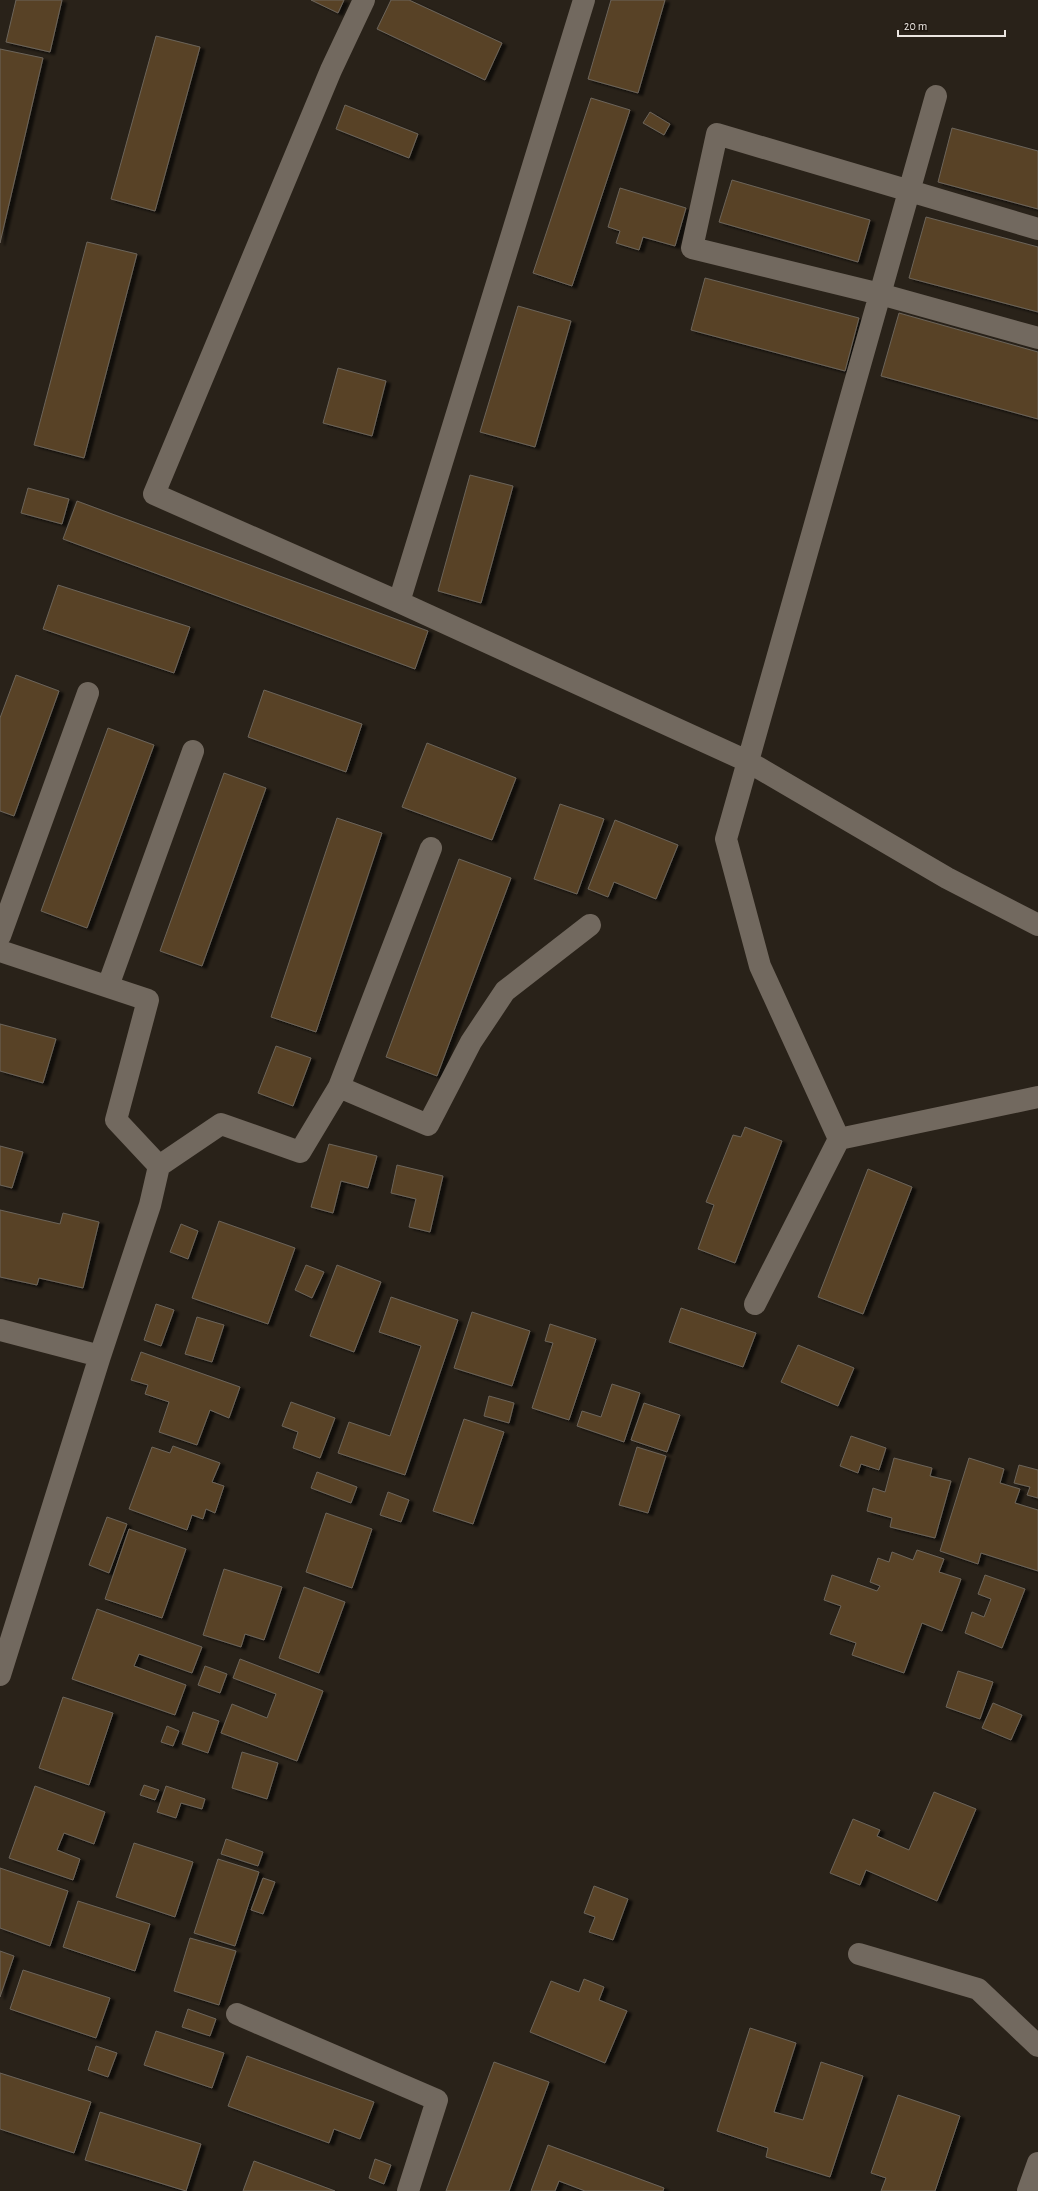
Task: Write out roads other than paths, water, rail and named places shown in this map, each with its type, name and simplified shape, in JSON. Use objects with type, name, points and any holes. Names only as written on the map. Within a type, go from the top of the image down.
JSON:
[{"type":"street","points":[[364,0],[331,70],[154,494],[399,602],[747,761],[947,878],[1038,925]]},
{"type":"street","points":[[399,602],[584,0]]},
{"type":"street","points":[[839,1139],[760,966],[726,839],[936,96]]},
{"type":"street","points":[[1038,230],[717,134],[692,248],[880,294],[1038,338]]},
{"type":"street","points":[[0,936],[88,693]]},
{"type":"street","points":[[108,986],[194,751]]},
{"type":"street","points":[[0,1675],[100,1356],[150,1205],[159,1166],[221,1124],[300,1152],[339,1087],[430,848]]},
{"type":"street","points":[[339,1087],[428,1125],[471,1042],[505,991],[590,925]]},
{"type":"street","points":[[0,951],[148,1000],[116,1120],[159,1166]]},
{"type":"street","points":[[839,1139],[1038,1097]]},
{"type":"street","points":[[755,1304],[839,1139]]},
{"type":"street","points":[[0,1330],[100,1356]]},
{"type":"street","points":[[859,1954],[978,1989],[1038,2046]]},
{"type":"street","points":[[237,2014],[438,2100],[408,2191]]},
{"type":"street","points":[[1028,2191],[1038,2163]]}]
